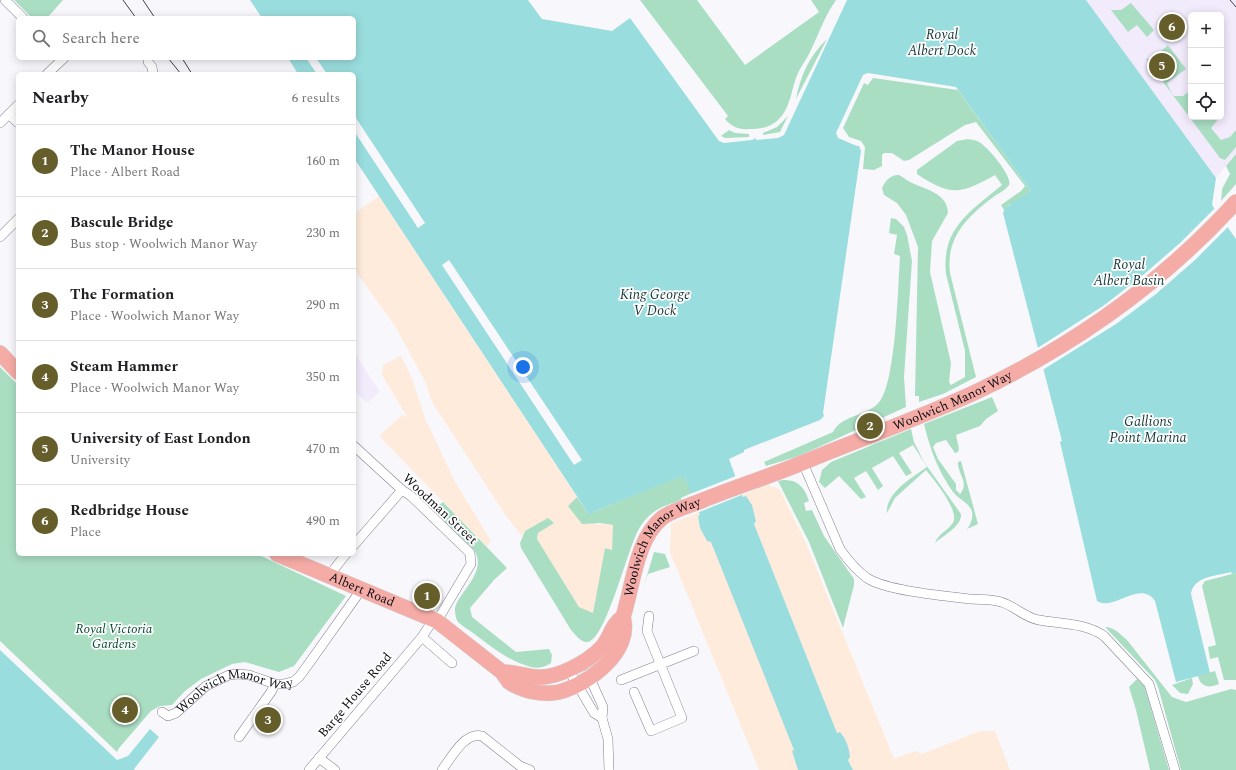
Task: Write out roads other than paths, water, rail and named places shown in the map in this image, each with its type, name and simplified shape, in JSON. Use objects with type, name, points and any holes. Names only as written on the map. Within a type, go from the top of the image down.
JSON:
[{"type":"highway","name":"Woolwich Manor Way","points":[[502,672],[510,682],[524,689],[536,692],[558,692],[584,682],[608,662],[619,645],[626,628],[623,617],[646,537],[663,517],[753,480],[803,463],[980,390],[1078,337],[1124,305],[1189,250],[1236,202]]},
{"type":"highway","points":[[0,353],[16,370]]},
{"type":"highway","name":"Albert Road","points":[[281,556],[328,577],[435,620],[502,672]]},
{"type":"highway","name":"Woolwich Manor Way","points":[[502,672],[515,672],[540,678],[552,676],[582,663],[603,645],[616,622],[623,617]]},
{"type":"street","points":[[5,0],[21,16]]},
{"type":"street","points":[[49,72],[62,60]]},
{"type":"street","points":[[148,62],[152,67],[153,72]]},
{"type":"street","points":[[0,123],[16,107]]},
{"type":"street","points":[[9,114],[16,121]]},
{"type":"street","points":[[0,237],[16,221]]},
{"type":"street","name":"Woodman Street","points":[[356,448],[402,490],[411,496],[464,546],[472,558],[471,564],[435,620]]},
{"type":"street","points":[[803,463],[840,549],[847,559],[867,578],[875,582],[901,589],[1001,601],[1028,617],[1038,620],[1079,626],[1099,632],[1104,636],[1149,684],[1175,770]]},
{"type":"street","points":[[356,543],[402,490]]},
{"type":"street","points":[[328,577],[344,556]]},
{"type":"street","name":"Woolwich Manor Way","points":[[162,712],[168,716],[176,713],[197,692],[216,680],[229,675],[249,675],[274,684],[290,683],[299,677],[361,590]]},
{"type":"street","points":[[634,692],[651,731],[682,718],[647,631],[649,616]]},
{"type":"street","name":"Barge House Road","points":[[309,770],[435,620]]},
{"type":"street","points":[[422,637],[452,663]]},
{"type":"street","points":[[621,680],[694,651]]},
{"type":"street","points":[[582,663],[584,682],[594,713],[602,718]]},
{"type":"street","points":[[568,669],[584,682],[603,707],[602,718],[608,739],[609,770]]},
{"type":"street","points":[[238,737],[271,692],[274,684]]},
{"type":"street","points":[[442,770],[468,737],[477,734],[482,736],[520,766],[530,770]]},
{"type":"street","points":[[319,758],[335,770]]},
{"type":"water","points":[[250,0],[528,0],[542,19],[612,31],[630,18],[719,141],[724,143],[752,140],[756,138],[756,140],[778,138],[784,135],[847,0],[1086,0],[1216,178],[1212,205],[1236,239],[1236,573],[1232,574],[1231,572],[1201,580],[1193,588],[1191,594],[1210,673],[1176,682],[1155,601],[1149,595],[1142,593],[1134,594],[1111,603],[1097,601],[1060,442],[1062,441],[1003,213],[1005,208],[1031,191],[956,87],[868,73],[863,75],[836,133],[838,138],[859,146],[861,151],[823,413],[824,416],[820,420],[744,450],[744,452],[729,459],[743,497],[746,496],[752,505],[756,521],[754,524],[837,733],[840,732],[847,743],[850,757],[848,760],[853,770],[798,770],[792,751],[794,750],[711,542],[707,541],[700,528],[698,516],[700,515],[685,478],[680,477],[593,512],[592,514],[588,513],[356,161],[356,72],[297,72],[289,60],[356,60],[356,16],[261,16]]},
{"type":"water","points":[[0,650],[117,760],[128,756],[150,729],[159,737],[134,769],[135,770],[0,770]]},
{"type":"tram line","points":[[123,0],[135,16]]},
{"type":"tram line","points":[[143,0],[154,16]]},
{"type":"tram line","points":[[1230,0],[1236,7]]},
{"type":"tram line","points":[[170,60],[179,72]]},
{"type":"tram line","points":[[183,60],[191,72]]},
{"type":"place","name":"Redbridge House","points":[[1172,27]]},
{"type":"place","name":"University of East London","points":[[1162,66]]},
{"type":"place","name":"Bascule Bridge","points":[[870,426]]},
{"type":"place","name":"The Manor House","points":[[427,596]]},
{"type":"place","name":"Steam Hammer","points":[[125,710]]},
{"type":"place","name":"The Formation","points":[[268,720]]},
{"type":"water label","name":"Royal Albert Dock","points":[[942,42]]},
{"type":"water label","name":"Royal Albert Basin","points":[[1129,272]]},
{"type":"water label","name":"King George V Dock","points":[[655,302]]},
{"type":"water label","name":"Gallions Point Marina","points":[[1148,430]]},
{"type":"park label","name":"Royal Victoria Gardens","points":[[114,636]]}]
